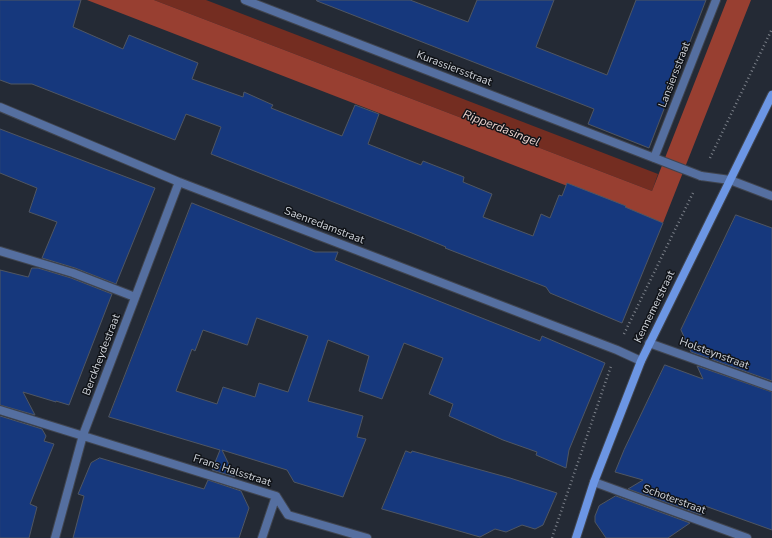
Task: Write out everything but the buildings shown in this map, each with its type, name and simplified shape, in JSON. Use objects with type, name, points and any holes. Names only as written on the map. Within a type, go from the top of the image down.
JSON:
[{"type":"main road","name":"Kennemerstraat","points":[[576,538],[594,482],[641,361],[772,95]]},
{"type":"street","name":"Kurassiersstraat","points":[[245,0],[701,176],[730,180]]},
{"type":"street","name":"Lansiersstraat","points":[[654,158],[716,0]]},
{"type":"street","name":"Saenredamstraat","points":[[0,107],[179,182],[617,350],[641,361]]},
{"type":"street","points":[[730,180],[772,196]]},
{"type":"street","name":"Berckheydestraat","points":[[54,538],[82,435],[179,182]]},
{"type":"street","points":[[0,251],[73,273],[135,298]]},
{"type":"street","name":"Holsteynstraat","points":[[650,343],[772,387]]},
{"type":"street","name":"Frans Halsstraat","points":[[0,410],[276,496],[288,515],[367,538]]},
{"type":"street","name":"Schoterstraat","points":[[594,482],[747,538]]},
{"type":"street","points":[[262,538],[276,496]]},
{"type":"path","points":[[552,538],[617,350]]},
{"type":"shaded area","points":[[87,0],[154,0],[652,191],[727,0],[751,0],[663,223]]},
{"type":"shaded area","points":[[154,0],[206,0],[658,174],[652,191]]},
{"type":"water label","name":"Ripperdasingel","points":[[501,129]]}]
